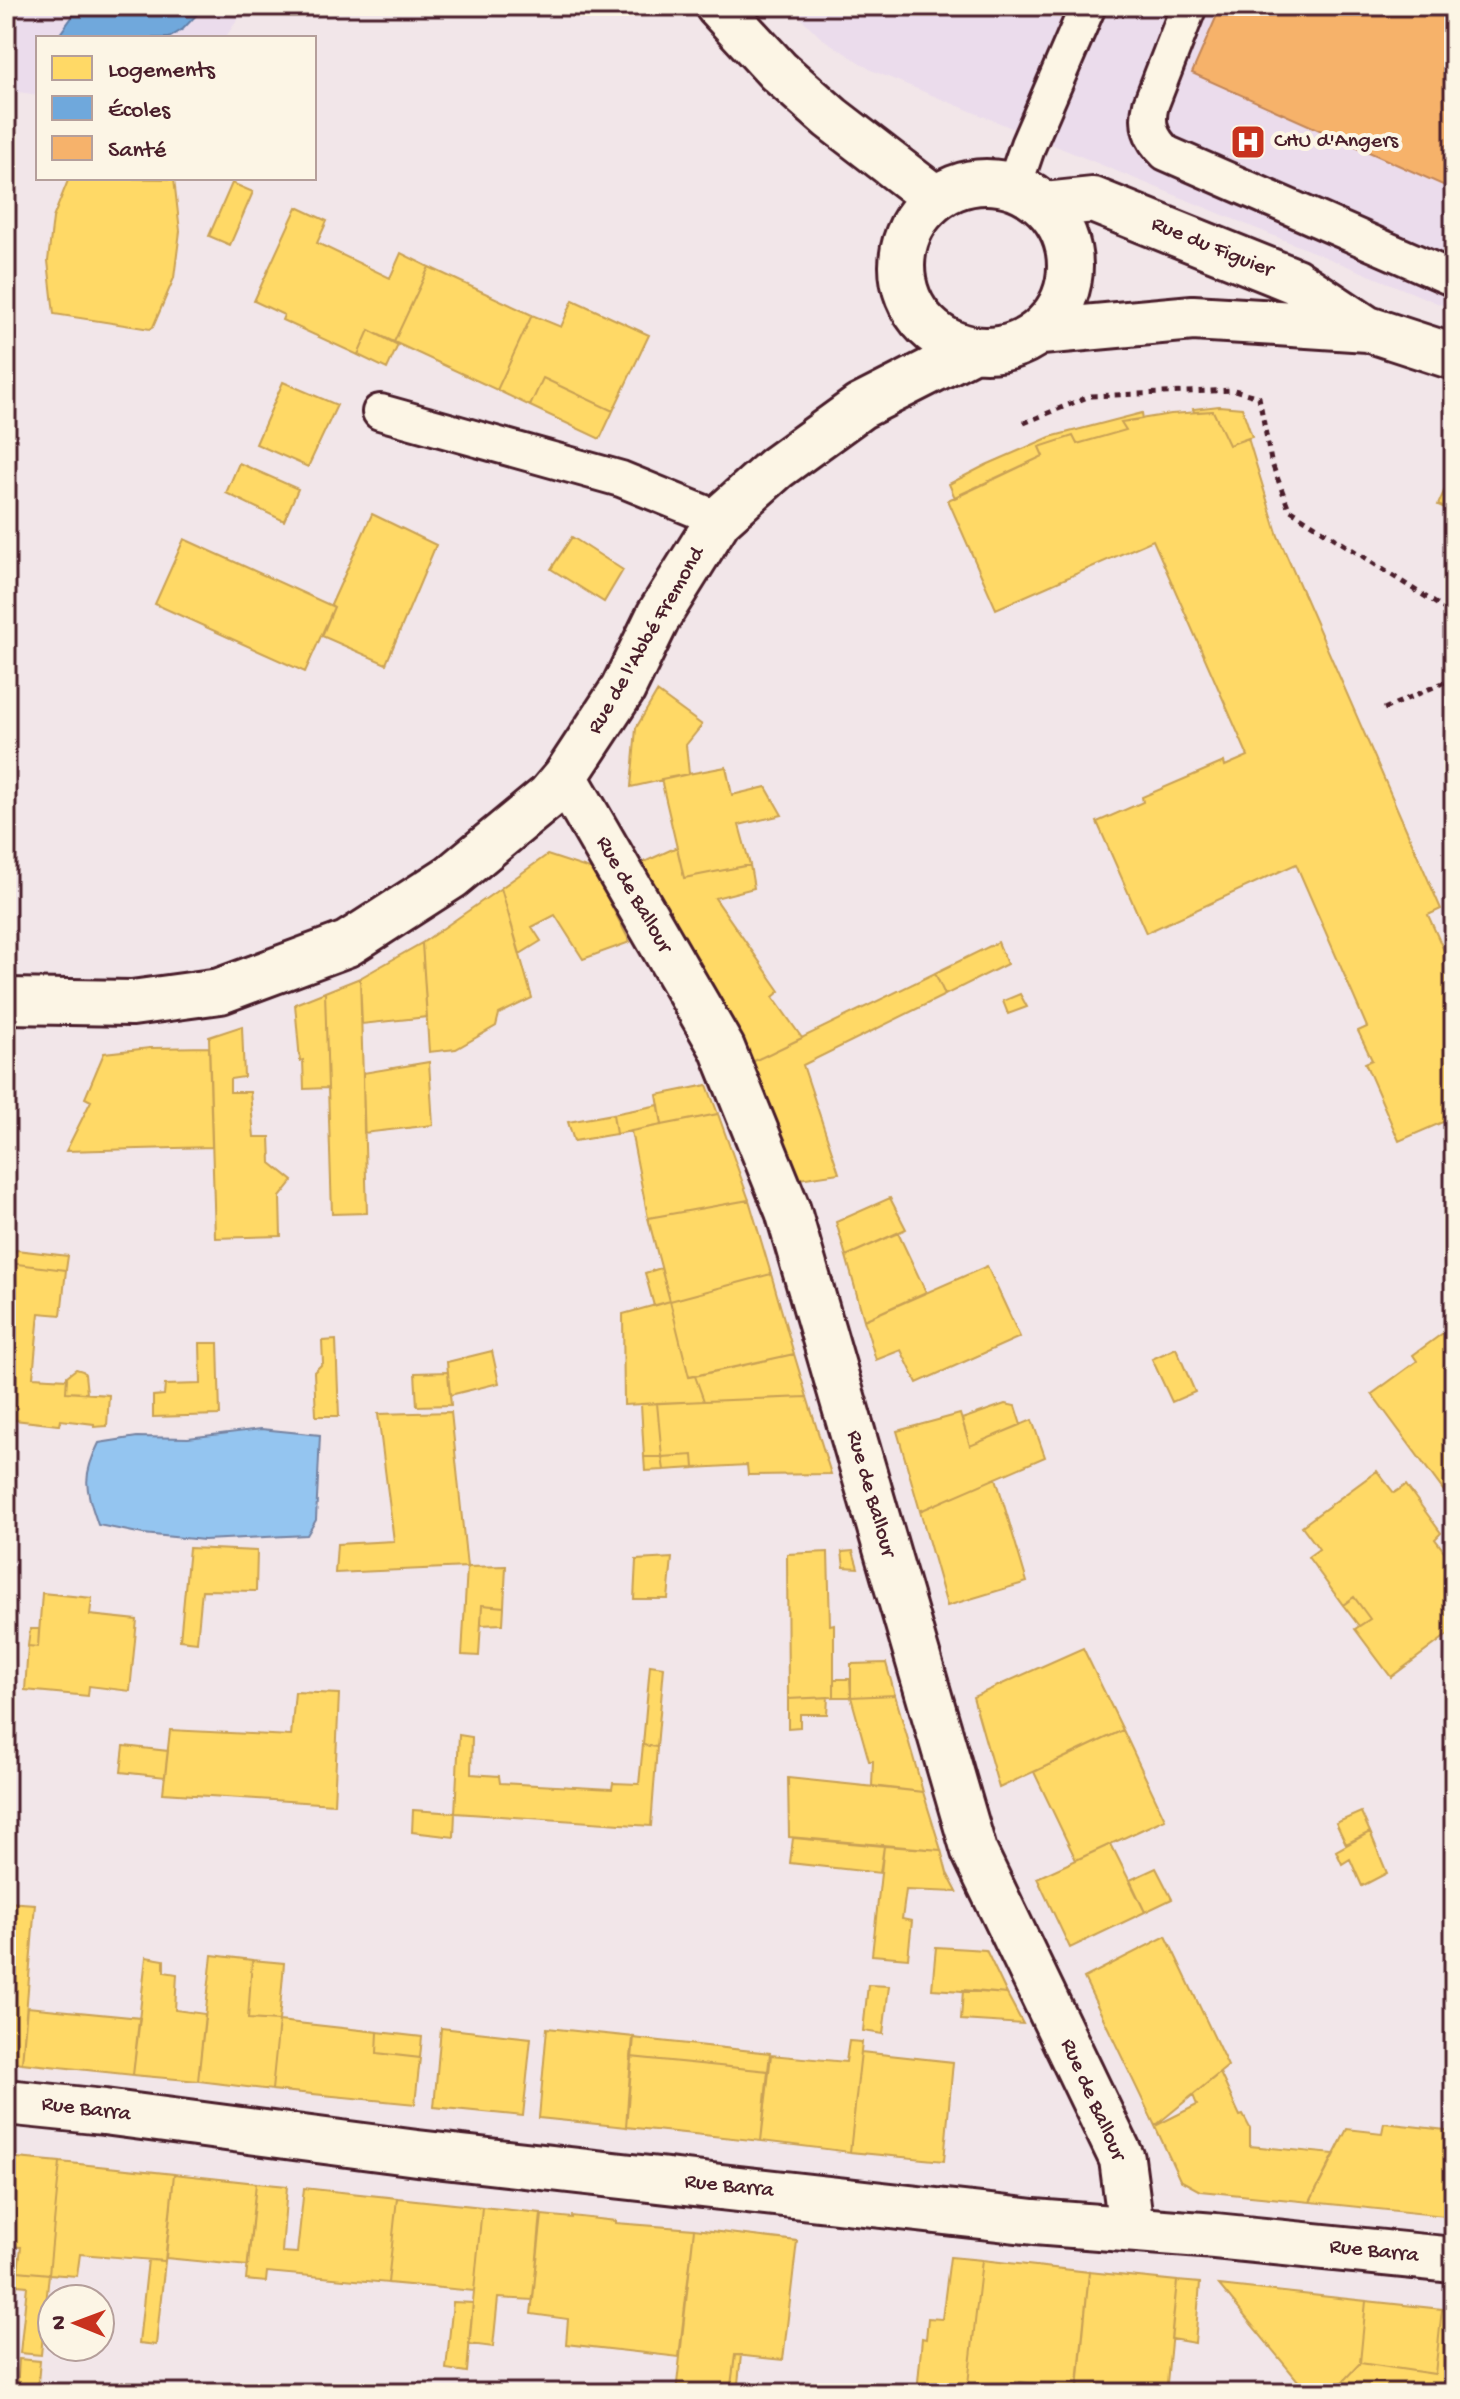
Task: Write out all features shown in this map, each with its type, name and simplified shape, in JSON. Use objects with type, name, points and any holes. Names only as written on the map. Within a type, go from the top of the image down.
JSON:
[{"type":"street","points":[[718,6],[778,71],[831,118],[935,198]]},
{"type":"street","name":"Rue du Figuier","points":[[1368,329],[1295,281],[1093,200],[1030,195],[987,181],[959,185],[935,198],[913,223],[902,253],[903,286],[917,316],[942,339],[972,350],[1008,349],[1041,332],[1193,318],[1368,329],[1454,357]]},
{"type":"street","name":"Rue du Figuier","points":[[1030,195],[1059,224],[1069,245],[1071,269],[1067,293],[1056,314],[1041,332]]},
{"type":"street","name":"Rue de l'Abbé Fremond","points":[[6,1001],[132,1003],[220,991],[347,944],[451,877],[549,796],[565,777],[623,689],[659,615],[719,519],[776,468],[860,407],[972,350]]},
{"type":"street","name":"Rue de Ballour","points":[[565,777],[722,1048],[788,1211],[974,1851],[1122,2159],[1131,2228]]},
{"type":"street","name":"Rue Barra","points":[[6,2102],[417,2153],[1019,2220],[1454,2260]]},
{"type":"lane","points":[[1030,195],[1028,145],[1088,6]]},
{"type":"lane","points":[[1189,6],[1147,118],[1156,144],[1166,153],[1454,279]]},
{"type":"lane","points":[[380,412],[621,479],[719,519]]},
{"type":"path","points":[[1024,423],[1090,396],[1234,390],[1259,397],[1271,461],[1289,509],[1454,615]]},
{"type":"path","points":[[1384,709],[1454,678]]},
{"type":"shaded area","points":[[6,6],[247,6],[226,36],[36,36],[36,95],[6,90]]},
{"type":"shaded area","name":"CHU d'Angers","points":[[789,6],[1454,6],[1454,310],[871,70],[820,37]]},
{"type":"water","points":[[261,1429],[320,1435],[316,1520],[307,1535],[204,1540],[143,1534],[98,1525],[87,1484],[99,1443],[137,1437],[188,1438]]},
{"type":"building: Logements","points":[[6,170],[14,171],[6,228]]},
{"type":"building: Logements","points":[[68,180],[174,180],[180,231],[174,278],[153,327],[54,314],[48,261],[53,218]]},
{"type":"building: Logements","points":[[232,183],[253,192],[230,245],[209,236]]},
{"type":"building: Logements","points":[[297,207],[327,221],[317,243],[390,278],[401,253],[429,267],[394,342],[369,330],[358,355],[282,320],[284,315],[254,301]]},
{"type":"building: Logements","points":[[429,267],[532,315],[497,390],[394,342]]},
{"type":"building: Logements","points":[[573,300],[649,335],[613,411],[543,378],[530,406],[497,390],[532,315],[561,327]]},
{"type":"building: Logements","points":[[369,330],[398,345],[387,369],[358,355]]},
{"type":"building: Logements","points":[[543,378],[613,411],[600,439],[530,406]]},
{"type":"building: Logements","points":[[283,382],[337,405],[308,467],[256,444]]},
{"type":"building: Logements","points":[[1219,406],[1242,408],[1252,437],[1229,445],[1213,411],[1194,412],[1193,409]]},
{"type":"building: Logements","points":[[1213,411],[1229,445],[1248,438],[1278,536],[1441,909],[1428,915],[1454,973],[1454,1125],[1448,1127],[1445,1121],[1399,1141],[1365,1063],[1372,1060],[1358,1031],[1367,1027],[1296,864],[1146,933],[1097,822],[1143,802],[1142,797],[1224,762],[1225,766],[1248,756],[1153,540],[996,609],[948,500],[1043,456],[1039,447],[1073,436],[1077,444],[1126,430],[1121,422]]},
{"type":"building: Logements","points":[[1142,413],[1143,419],[1121,422],[1126,430],[1077,444],[1073,436],[1039,447],[1043,456],[955,498],[949,484],[1050,437]]},
{"type":"building: Logements","points":[[239,463],[298,489],[284,521],[226,493]]},
{"type":"building: Logements","points":[[1454,469],[1454,512],[1438,505]]},
{"type":"building: Logements","points":[[372,514],[436,545],[386,664],[322,636],[334,607],[331,605]]},
{"type":"building: Logements","points":[[572,537],[623,570],[604,602],[551,569]]},
{"type":"building: Logements","points":[[184,539],[334,607],[305,672],[155,604]]},
{"type":"building: Logements","points":[[657,692],[702,725],[686,745],[689,774],[631,787],[636,728]]},
{"type":"building: Logements","points":[[726,767],[732,795],[766,787],[782,815],[739,825],[750,865],[684,878],[661,779]]},
{"type":"building: Logements","points":[[677,847],[684,878],[750,865],[754,888],[715,898],[780,991],[773,997],[802,1038],[750,1063],[666,914],[642,863]]},
{"type":"building: Logements","points":[[547,855],[593,870],[630,942],[583,959],[555,915],[532,927],[541,941],[520,954],[501,888]]},
{"type":"building: Logements","points":[[501,888],[532,998],[499,1014],[496,1026],[456,1049],[429,1052],[422,943]]},
{"type":"building: Logements","points":[[998,942],[1007,964],[945,995],[935,973]]},
{"type":"building: Logements","points":[[422,943],[427,1017],[362,1024],[360,978]]},
{"type":"building: Logements","points":[[935,973],[945,995],[803,1065],[839,1173],[793,1180],[750,1063]]},
{"type":"building: Logements","points":[[360,978],[367,1213],[332,1214],[325,992]]},
{"type":"building: Logements","points":[[325,992],[328,1088],[304,1089],[295,1004]]},
{"type":"building: Logements","points":[[1020,994],[1027,1007],[1008,1014],[1003,1001]]},
{"type":"building: Logements","points":[[242,1026],[244,1077],[230,1079],[230,1092],[250,1092],[254,1137],[270,1137],[271,1163],[293,1181],[280,1197],[281,1236],[215,1238],[209,1037]]},
{"type":"building: Logements","points":[[209,1047],[212,1147],[66,1151],[91,1101],[85,1098],[104,1053]]},
{"type":"building: Logements","points":[[429,1062],[433,1125],[364,1133],[363,1073]]},
{"type":"building: Logements","points":[[707,1085],[718,1114],[662,1125],[657,1095]]},
{"type":"building: Logements","points":[[659,1105],[662,1125],[616,1134],[613,1114]]},
{"type":"building: Logements","points":[[613,1114],[616,1134],[574,1141],[568,1122]]},
{"type":"building: Logements","points":[[718,1114],[749,1200],[648,1218],[631,1131]]},
{"type":"building: Logements","points":[[890,1198],[906,1229],[846,1256],[836,1222]]},
{"type":"building: Logements","points":[[749,1200],[771,1274],[670,1301],[648,1218]]},
{"type":"building: Logements","points":[[898,1233],[926,1292],[864,1320],[846,1256]]},
{"type":"building: Logements","points":[[16,1250],[68,1256],[66,1270],[9,1263]]},
{"type":"building: Logements","points":[[9,1263],[66,1270],[61,1315],[39,1313],[33,1377],[67,1379],[66,1392],[109,1395],[107,1426],[94,1427],[94,1424],[61,1420],[58,1425],[6,1419],[6,1270]]},
{"type":"building: Logements","points":[[987,1266],[1020,1337],[917,1383],[901,1350],[876,1360],[864,1320]]},
{"type":"building: Logements","points":[[661,1268],[670,1301],[654,1306],[645,1273]]},
{"type":"building: Logements","points":[[771,1274],[794,1354],[689,1377],[670,1301]]},
{"type":"building: Logements","points":[[670,1301],[689,1377],[695,1376],[704,1401],[624,1405],[623,1314]]},
{"type":"building: Logements","points":[[1454,1325],[1454,1488],[1446,1494],[1372,1394],[1417,1361],[1413,1355]]},
{"type":"building: Logements","points":[[336,1340],[339,1416],[316,1416],[314,1372],[323,1363],[322,1341]]},
{"type":"building: Logements","points":[[200,1343],[218,1343],[220,1415],[153,1417],[153,1396],[164,1395],[165,1385],[201,1384]]},
{"type":"building: Logements","points":[[1176,1348],[1195,1392],[1172,1402],[1152,1359]]},
{"type":"building: Logements","points":[[492,1351],[499,1383],[450,1395],[447,1362]]},
{"type":"building: Logements","points":[[794,1354],[807,1397],[704,1401],[695,1376]]},
{"type":"building: Logements","points":[[76,1369],[85,1374],[87,1393],[66,1392],[67,1376]]},
{"type":"building: Logements","points":[[448,1372],[451,1405],[417,1406],[415,1373]]},
{"type":"building: Logements","points":[[807,1397],[831,1474],[748,1475],[747,1465],[694,1468],[693,1455],[662,1457],[657,1403]]},
{"type":"building: Logements","points":[[657,1403],[662,1457],[644,1457],[641,1404]]},
{"type":"building: Logements","points":[[1005,1404],[1015,1406],[1021,1425],[970,1446],[962,1419]]},
{"type":"building: Logements","points":[[451,1412],[467,1567],[335,1573],[337,1544],[394,1541],[378,1414]]},
{"type":"building: Logements","points":[[960,1414],[970,1446],[1032,1420],[1045,1457],[920,1511],[897,1431]]},
{"type":"building: Logements","points":[[693,1455],[694,1468],[664,1470],[662,1457]]},
{"type":"building: Logements","points":[[644,1457],[662,1457],[664,1470],[645,1471]]},
{"type":"building: Logements","points":[[1377,1471],[1394,1493],[1406,1485],[1441,1533],[1435,1539],[1450,1559],[1454,1556],[1454,1630],[1391,1677],[1355,1629],[1370,1619],[1354,1597],[1343,1605],[1308,1557],[1319,1549],[1302,1526]]},
{"type":"building: Logements","points":[[996,1478],[1027,1582],[947,1606],[920,1511]]},
{"type":"building: Logements","points":[[189,1548],[257,1551],[256,1591],[202,1590],[197,1642],[180,1640]]},
{"type":"building: Logements","points":[[853,1551],[858,1568],[844,1567],[842,1552]]},
{"type":"building: Logements","points":[[828,1552],[830,1625],[834,1624],[834,1697],[788,1699],[787,1554]]},
{"type":"building: Logements","points":[[672,1558],[668,1599],[634,1599],[636,1560]]},
{"type":"building: Logements","points":[[506,1566],[504,1607],[482,1605],[479,1656],[462,1655],[467,1567]]},
{"type":"building: Logements","points":[[42,1593],[92,1598],[90,1615],[137,1620],[130,1691],[89,1686],[88,1696],[25,1690],[28,1646],[38,1647]]},
{"type":"building: Logements","points":[[1354,1597],[1370,1619],[1359,1626],[1343,1605]]},
{"type":"building: Logements","points":[[482,1605],[504,1607],[503,1624],[481,1625]]},
{"type":"building: Logements","points":[[30,1629],[39,1629],[38,1647],[28,1646]]},
{"type":"building: Logements","points":[[1083,1648],[1123,1730],[999,1788],[973,1697]]},
{"type":"building: Logements","points":[[886,1663],[895,1695],[851,1697],[851,1664]]},
{"type":"building: Logements","points":[[650,1665],[664,1667],[657,1747],[643,1745]]},
{"type":"building: Logements","points":[[834,1679],[850,1679],[851,1697],[834,1697]]},
{"type":"building: Logements","points":[[295,1692],[339,1694],[334,1804],[163,1793],[170,1730],[291,1736]]},
{"type":"building: Logements","points":[[895,1695],[923,1792],[872,1786],[873,1761],[869,1761],[851,1697]]},
{"type":"building: Logements","points":[[828,1697],[827,1714],[800,1714],[800,1727],[788,1728],[788,1699]]},
{"type":"building: Logements","points":[[1123,1730],[1165,1819],[1076,1860],[1034,1772]]},
{"type":"building: Logements","points":[[459,1735],[472,1737],[471,1774],[499,1776],[500,1783],[612,1789],[613,1783],[639,1784],[643,1745],[657,1747],[651,1826],[455,1813]]},
{"type":"building: Logements","points":[[124,1746],[168,1751],[165,1777],[121,1772]]},
{"type":"building: Logements","points":[[788,1778],[923,1792],[941,1850],[789,1837]]},
{"type":"building: Logements","points":[[413,1810],[455,1813],[454,1837],[412,1832]]},
{"type":"building: Logements","points":[[1361,1812],[1370,1832],[1346,1844],[1336,1823]]},
{"type":"building: Logements","points":[[1370,1832],[1387,1873],[1362,1886],[1350,1859],[1342,1864],[1336,1851]]},
{"type":"building: Logements","points":[[793,1838],[884,1846],[880,1873],[790,1863]]},
{"type":"building: Logements","points":[[1111,1844],[1145,1912],[1070,1948],[1037,1878]]},
{"type":"building: Logements","points":[[884,1846],[941,1850],[947,1873],[957,1892],[906,1890],[902,1919],[912,1921],[908,1958],[872,1955]]},
{"type":"building: Logements","points":[[1156,1868],[1172,1899],[1145,1912],[1130,1880]]},
{"type":"building: Logements","points":[[6,1902],[35,1904],[22,2063],[6,2061]]},
{"type":"building: Logements","points":[[1166,1936],[1228,2066],[1155,2126],[1084,1978]]},
{"type":"building: Logements","points":[[936,1947],[986,1950],[1007,1994],[932,1989]]},
{"type":"building: Logements","points":[[212,1955],[252,1960],[248,2019],[279,2021],[272,2090],[198,2081]]},
{"type":"building: Logements","points":[[146,1957],[164,1960],[164,1972],[177,1974],[175,2010],[205,2014],[198,2081],[133,2075]]},
{"type":"building: Logements","points":[[252,1960],[284,1963],[279,2021],[248,2019]]},
{"type":"building: Logements","points":[[868,1985],[889,1986],[883,2034],[863,2031]]},
{"type":"building: Logements","points":[[963,1990],[1007,1994],[1023,2024],[961,2020]]},
{"type":"building: Logements","points":[[27,2007],[140,2018],[133,2075],[22,2063]]},
{"type":"building: Logements","points":[[279,2021],[378,2032],[377,2053],[420,2058],[415,2104],[272,2090]]},
{"type":"building: Logements","points":[[441,2028],[531,2038],[523,2116],[434,2107]]},
{"type":"building: Logements","points":[[547,2028],[634,2037],[626,2127],[539,2118]]},
{"type":"building: Logements","points":[[378,2032],[422,2037],[420,2058],[377,2053]]},
{"type":"building: Logements","points":[[633,2038],[770,2053],[768,2071],[631,2057]]},
{"type":"building: Logements","points":[[849,2041],[862,2042],[850,2152],[761,2141],[771,2055],[846,2062]]},
{"type":"building: Logements","points":[[861,2052],[953,2062],[944,2161],[850,2152]]},
{"type":"building: Logements","points":[[631,2057],[768,2071],[761,2141],[626,2127]]},
{"type":"building: Logements","points":[[1220,2073],[1240,2116],[1243,2115],[1250,2128],[1250,2146],[1335,2154],[1310,2202],[1200,2191],[1180,2180],[1155,2126],[1197,2105],[1193,2095]]},
{"type":"building: Logements","points":[[1384,2123],[1454,2131],[1454,2217],[1310,2202],[1347,2129],[1382,2133]]},
{"type":"building: Logements","points":[[6,2157],[60,2162],[49,2274],[18,2271],[21,2247],[6,2246]]},
{"type":"building: Logements","points":[[60,2162],[174,2174],[165,2261],[80,2254],[77,2276],[49,2274]]},
{"type":"building: Logements","points":[[174,2174],[256,2183],[248,2266],[166,2258]]},
{"type":"building: Logements","points":[[256,2183],[287,2186],[282,2252],[297,2253],[304,2188],[397,2198],[388,2283],[267,2272],[266,2282],[246,2280]]},
{"type":"building: Logements","points":[[397,2198],[482,2207],[474,2291],[388,2283]]},
{"type":"building: Logements","points":[[482,2207],[541,2213],[533,2300],[498,2298],[493,2347],[469,2344]]},
{"type":"building: Logements","points":[[542,2215],[694,2229],[679,2357],[566,2344],[568,2319],[531,2314]]},
{"type":"building: Logements","points":[[694,2229],[797,2241],[783,2360],[735,2355],[730,2393],[676,2393]]},
{"type":"building: Logements","points":[[950,2257],[982,2260],[967,2393],[917,2393],[922,2338],[926,2339],[928,2318],[942,2319]]},
{"type":"building: Logements","points":[[148,2260],[165,2261],[156,2345],[139,2343]]},
{"type":"building: Logements","points":[[982,2260],[1089,2272],[1078,2389],[1020,2382],[1018,2387],[995,2385],[994,2393],[967,2393]]},
{"type":"building: Logements","points":[[18,2271],[49,2274],[48,2283],[36,2283],[36,2355],[20,2353],[27,2286],[17,2285]]},
{"type":"building: Logements","points":[[1089,2272],[1177,2281],[1166,2393],[1077,2393]]},
{"type":"building: Logements","points":[[1177,2281],[1200,2283],[1195,2343],[1171,2339]]},
{"type":"building: Logements","points":[[1219,2285],[1366,2301],[1360,2363],[1332,2393],[1308,2393]]},
{"type":"building: Logements","points":[[1366,2301],[1442,2309],[1435,2374],[1360,2363]]},
{"type":"building: Logements","points":[[453,2302],[473,2303],[467,2372],[446,2369]]},
{"type":"building: Logements","points":[[1442,2309],[1454,2311],[1454,2393],[1332,2393],[1360,2363],[1435,2374]]},
{"type":"building: Logements","points":[[735,2355],[741,2355],[737,2393],[730,2393]]},
{"type":"building: Logements","points":[[19,2359],[40,2363],[37,2393],[17,2393]]},
{"type":"building: Écoles","points":[[80,6],[205,6],[172,36],[58,36]]},
{"type":"building: Santé","points":[[1221,6],[1454,6],[1454,190],[1192,73]]},
{"type":"place","name":"CHU d'Angers","points":[[1248,142]]}]
